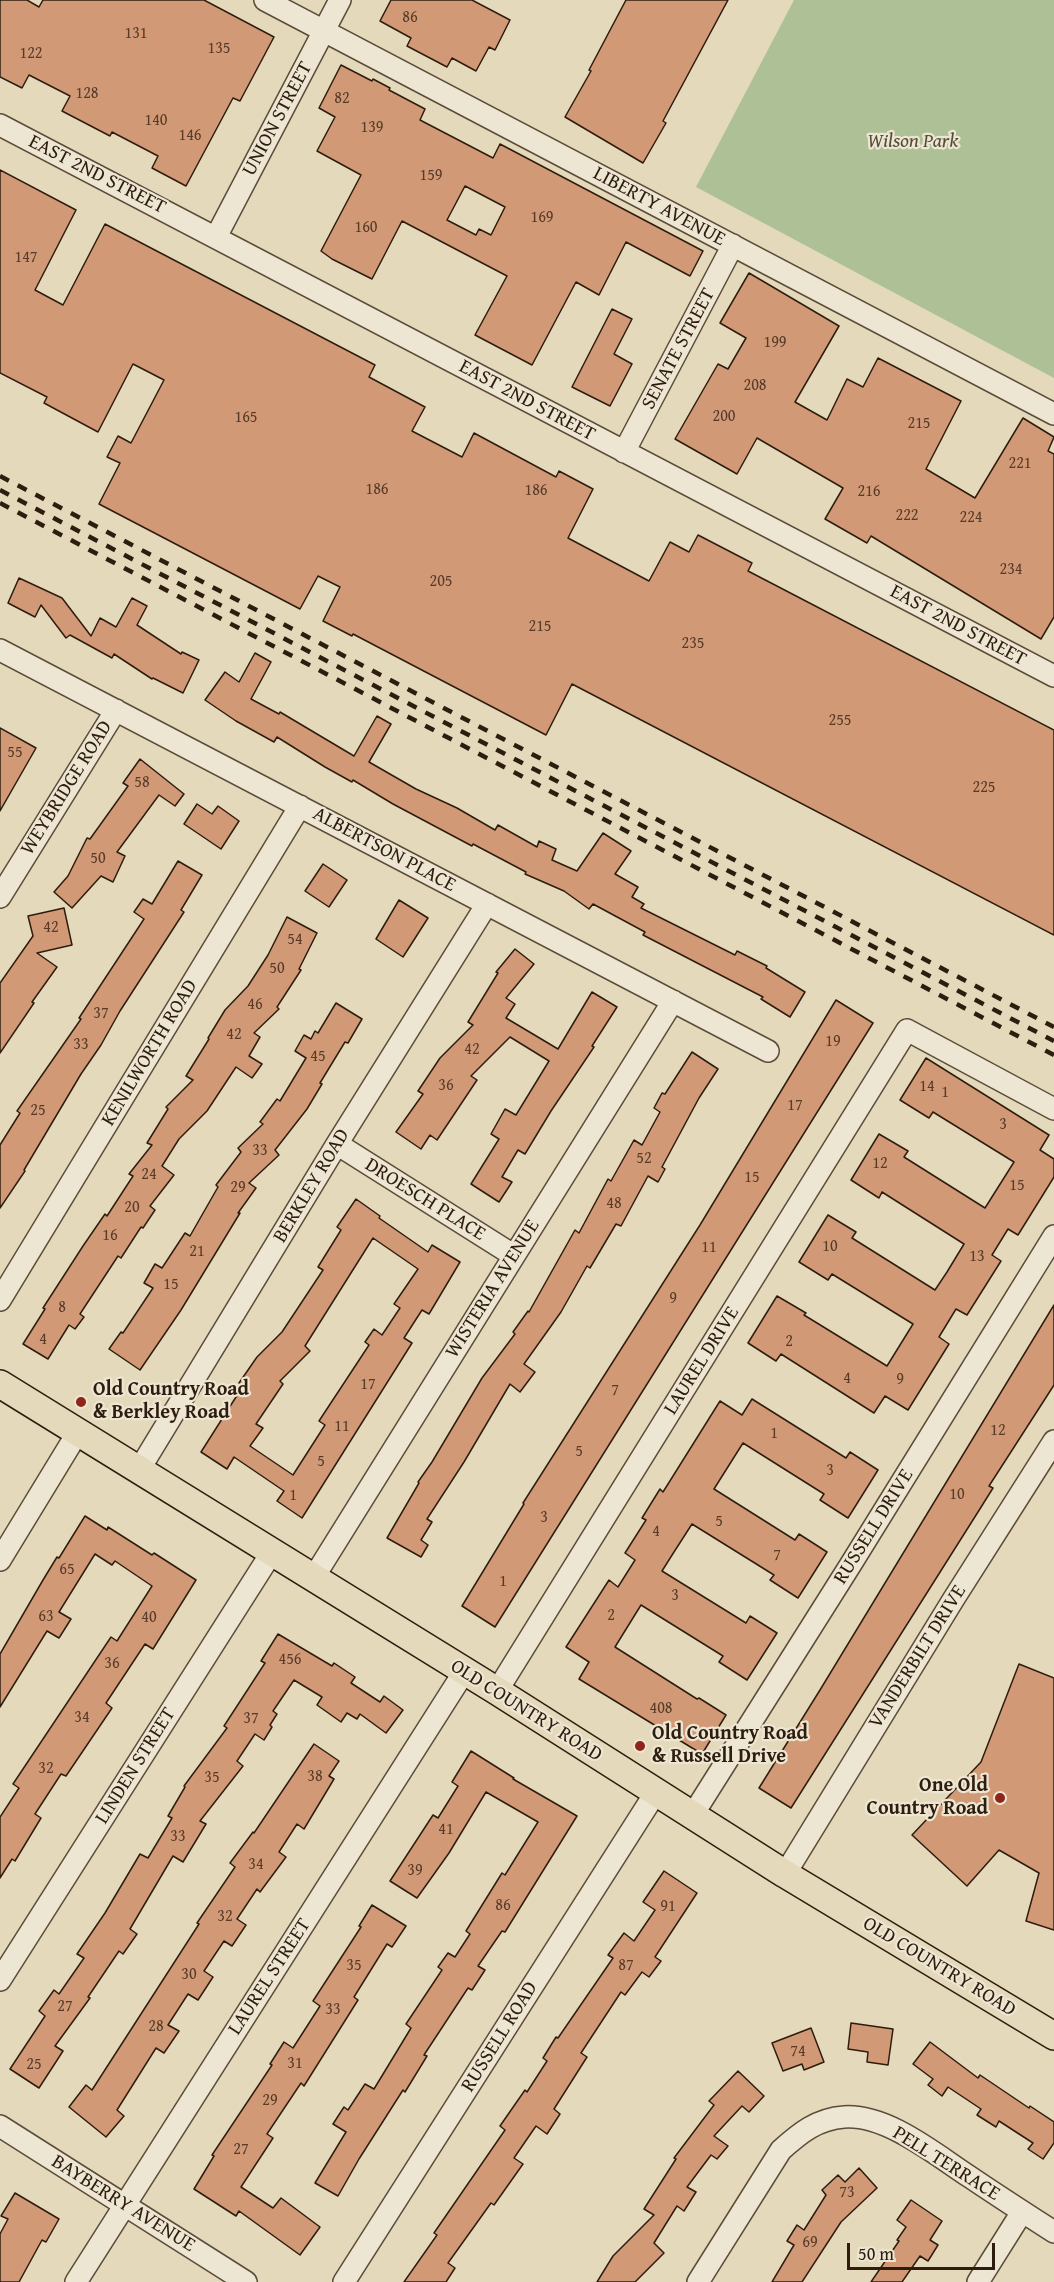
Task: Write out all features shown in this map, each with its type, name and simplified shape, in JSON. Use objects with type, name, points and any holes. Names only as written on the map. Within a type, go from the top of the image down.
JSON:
[{"type":"main road","name":"OLD COUNTRY ROAD","points":[[0,1384],[497,1691],[785,1874],[1054,2036]]},
{"type":"street","name":"LIBERTY AVENUE","points":[[265,0],[1054,414]]},
{"type":"street","name":"UNION STREET","points":[[216,237],[340,0]]},
{"type":"street","name":"EAST 2ND STREET","points":[[0,125],[1054,676]]},
{"type":"street","name":"SENATE STREET","points":[[624,452],[733,245]]},
{"type":"street","name":"ALBERTSON PLACE","points":[[0,650],[768,1051]]},
{"type":"street","name":"WEYBRIDGE ROAD","points":[[0,897],[116,710]]},
{"type":"street","name":"KENILWORTH ROAD","points":[[0,1300],[300,806]]},
{"type":"street","name":"BERKLEY ROAD","points":[[139,1470],[337,1144],[487,904]]},
{"type":"street","name":"WISTERIA AVENUE","points":[[314,1577],[673,1001]]},
{"type":"street","name":"LAUREL DRIVE","points":[[497,1691],[907,1030],[1054,1108]]},
{"type":"street","name":"DROESCH PLACE","points":[[337,1144],[513,1256]]},
{"type":"street","name":"RUSSELL DRIVE","points":[[692,1816],[1054,1236]]},
{"type":"street","points":[[0,1560],[78,1432]]},
{"type":"street","name":"VANDERBILT DRIVE","points":[[785,1874],[953,1600],[1054,1441]]},
{"type":"street","name":"LINDEN STREET","points":[[0,1980],[272,1552]]},
{"type":"street","name":"LAUREL STREET","points":[[76,2282],[464,1672]]},
{"type":"street","name":"RUSSELL ROAD","points":[[344,2282],[656,1792]]},
{"type":"street","name":"PELL TERRACE","points":[[698,2282],[782,2150],[800,2133],[819,2122],[845,2117],[867,2120],[912,2139],[1054,2232]]},
{"type":"street","name":"BAYBERRY AVENUE","points":[[0,2126],[246,2282]]},
{"type":"street","points":[[978,2282],[1022,2212]]},
{"type":"green space","name":"Wilson Park","points":[[794,0],[1054,0],[1054,378],[696,187]]},
{"type":"building","points":[[0,0],[27,0],[39,7],[43,0],[204,0],[274,37],[240,101],[233,98],[186,186],[152,168],[158,156],[112,132],[110,136],[62,111],[70,96],[29,75],[22,88],[0,77]]},
{"type":"building","points":[[391,0],[472,0],[510,20],[495,50],[489,47],[476,71],[452,58],[447,67],[407,46],[411,38],[380,21]]},
{"type":"building","points":[[626,0],[728,0],[663,121],[666,123],[643,163],[565,117]]},
{"type":"building","points":[[341,65],[372,81],[373,79],[425,109],[420,120],[493,158],[500,144],[703,251],[690,276],[626,242],[599,295],[576,282],[532,365],[475,335],[507,276],[402,221],[372,279],[321,251],[361,175],[317,151],[335,117],[319,108]],"holes":[[[465,186],[505,207],[491,235],[479,229],[476,235],[447,220]]]},
{"type":"building","points":[[0,170],[76,210],[35,290],[63,305],[105,224],[375,365],[369,377],[425,407],[412,431],[462,457],[474,433],[556,477],[559,471],[593,489],[568,538],[649,581],[670,542],[689,552],[698,535],[752,563],[748,571],[1054,730],[1054,935],[572,684],[546,735],[353,634],[352,636],[323,621],[340,587],[318,576],[300,609],[99,504],[120,463],[107,457],[118,436],[131,443],[164,380],[133,364],[98,432],[44,403],[47,397],[0,373]]},
{"type":"building","points":[[749,273],[839,326],[795,402],[827,420],[847,379],[863,387],[878,358],[961,401],[926,469],[975,498],[1023,418],[1054,437],[1048,451],[1054,454],[1054,617],[1041,639],[871,536],[867,543],[825,519],[843,488],[757,438],[737,474],[675,439],[718,364],[728,369],[746,338],[720,323]]},
{"type":"building","points":[[612,309],[632,319],[614,354],[632,364],[610,406],[572,387]]},
{"type":"building","points":[[19,578],[62,598],[91,636],[100,618],[116,627],[132,598],[147,606],[137,625],[181,654],[182,652],[199,660],[183,693],[152,679],[114,654],[112,658],[70,635],[66,638],[41,605],[35,617],[8,603]]},
{"type":"building","points":[[255,653],[271,662],[251,699],[279,714],[280,712],[354,756],[377,716],[391,724],[369,762],[416,789],[457,808],[495,830],[498,825],[537,847],[539,841],[556,849],[552,860],[577,871],[603,833],[631,851],[615,874],[638,887],[632,897],[644,904],[641,908],[735,955],[737,951],[767,966],[766,968],[805,992],[790,1017],[761,999],[763,997],[643,935],[645,932],[593,904],[589,909],[564,891],[525,874],[526,872],[393,804],[353,780],[352,782],[277,737],[274,742],[236,721],[205,700],[225,672],[239,682]]},
{"type":"building","points":[[0,728],[36,748],[0,811]]},
{"type":"building","points":[[140,759],[184,794],[175,806],[159,795],[117,852],[125,856],[113,882],[101,876],[72,908],[54,892],[68,876],[87,838],[90,839],[128,786],[123,783]]},
{"type":"building","points":[[197,804],[212,814],[218,806],[239,821],[221,849],[184,824]]},
{"type":"building","points":[[178,861],[202,875],[181,910],[184,912],[120,1011],[25,1171],[0,1208],[0,1145],[20,1113],[17,1111],[81,1019],[79,1018],[144,919],[134,912],[143,899],[152,904]]},
{"type":"building","points":[[323,864],[347,880],[329,907],[305,891]]},
{"type":"building","points":[[399,900],[428,918],[403,957],[376,939]]},
{"type":"building","points":[[64,908],[72,945],[37,953],[57,967],[0,1053],[0,983],[33,936],[28,916]]},
{"type":"building","points":[[287,917],[317,933],[299,969],[301,970],[277,1007],[279,1009],[254,1033],[260,1037],[249,1056],[262,1064],[252,1078],[236,1067],[207,1111],[179,1139],[162,1166],[174,1175],[150,1206],[155,1210],[121,1258],[118,1256],[80,1314],[84,1317],[75,1329],[69,1325],[48,1359],[23,1344],[83,1246],[105,1214],[107,1216],[133,1176],[129,1174],[152,1145],[147,1143],[168,1109],[166,1107],[193,1080],[186,1076],[225,1010],[248,986],[268,955]]},
{"type":"building","points":[[515,949],[534,964],[506,998],[515,1004],[506,1018],[558,1049],[592,992],[617,1007],[525,1154],[518,1150],[502,1177],[512,1182],[499,1202],[471,1184],[499,1139],[491,1134],[505,1109],[516,1115],[549,1061],[510,1037],[471,1076],[477,1080],[437,1140],[430,1135],[421,1149],[396,1132],[423,1094],[418,1091],[440,1058],[473,1025],[468,1022],[498,973],[496,972]]},
{"type":"building","points":[[836,1000],[873,1023],[495,1627],[462,1606],[523,1503],[700,1225]]},
{"type":"building","points":[[336,1003],[362,1019],[348,1043],[345,1042],[307,1109],[275,1150],[279,1155],[249,1183],[256,1188],[238,1213],[240,1213],[181,1310],[140,1370],[109,1349],[121,1332],[123,1333],[153,1288],[144,1283],[155,1264],[162,1268],[185,1233],[190,1236],[218,1187],[216,1185],[241,1152],[238,1148],[263,1124],[260,1122],[277,1099],[280,1101],[306,1058],[295,1051],[304,1035],[311,1039],[315,1031],[318,1033]]},
{"type":"building","points":[[692,1052],[718,1069],[699,1098],[662,1167],[665,1169],[658,1182],[648,1176],[621,1226],[616,1224],[590,1268],[587,1266],[561,1312],[524,1364],[535,1372],[520,1392],[510,1384],[427,1519],[432,1522],[421,1540],[428,1545],[421,1557],[387,1538],[418,1482],[482,1378],[529,1312],[575,1230],[579,1233],[608,1179],[611,1181],[634,1140],[642,1145],[660,1112],[654,1108],[662,1093],[665,1094]]},
{"type":"building","points":[[926,1058],[1049,1135],[1040,1150],[1054,1159],[1054,1177],[1018,1235],[1008,1229],[992,1255],[1001,1261],[967,1315],[956,1309],[939,1337],[949,1344],[908,1410],[885,1396],[874,1413],[781,1354],[776,1361],[748,1343],[777,1296],[887,1366],[913,1324],[832,1274],[828,1280],[799,1262],[828,1215],[856,1232],[852,1238],[935,1290],[947,1272],[964,1244],[882,1192],[879,1198],[851,1180],[879,1134],[908,1151],[904,1157],[985,1208],[1014,1162],[933,1112],[929,1118],[900,1100]]},
{"type":"building","points":[[356,1199],[428,1252],[432,1245],[460,1262],[429,1314],[422,1310],[404,1338],[412,1343],[302,1518],[277,1501],[284,1491],[234,1457],[227,1469],[201,1452],[243,1386],[239,1383],[257,1357],[282,1332],[323,1270],[318,1267],[341,1230],[337,1227]],"holes":[[[373,1238],[418,1269],[394,1304],[400,1308],[382,1335],[374,1329],[365,1342],[369,1345],[319,1421],[325,1425],[293,1475],[250,1446],[263,1428],[256,1424],[283,1384],[280,1381],[310,1351],[305,1346]]]},
{"type":"building","points":[[1054,1305],[1054,1385],[989,1486],[993,1488],[791,1808],[759,1788]]},
{"type":"building","points":[[752,1399],[846,1458],[850,1452],[878,1470],[848,1518],[820,1500],[824,1494],[743,1443],[714,1489],[795,1540],[799,1534],[827,1552],[798,1598],[770,1580],[774,1575],[692,1524],[662,1571],[746,1623],[750,1616],[777,1633],[747,1680],[719,1662],[723,1656],[641,1605],[615,1647],[726,1715],[702,1754],[579,1679],[589,1662],[566,1647],[609,1580],[618,1587],[635,1560],[625,1553],[646,1520],[642,1518],[660,1489],[663,1492],[720,1401],[742,1415]]},
{"type":"building","points":[[85,1516],[107,1530],[108,1527],[152,1555],[154,1553],[196,1580],[153,1649],[145,1644],[106,1703],[112,1708],[66,1776],[61,1774],[35,1814],[41,1818],[15,1861],[12,1859],[0,1878],[0,1817],[19,1788],[13,1784],[111,1637],[117,1641],[152,1586],[115,1561],[112,1565],[95,1554],[59,1612],[71,1619],[59,1638],[47,1631],[0,1707],[0,1654],[57,1557],[59,1558]]},
{"type":"building","points":[[278,1634],[332,1666],[334,1663],[355,1677],[351,1683],[380,1702],[384,1696],[403,1710],[386,1733],[360,1714],[357,1719],[347,1713],[341,1722],[317,1705],[322,1697],[294,1680],[273,1711],[277,1714],[264,1740],[255,1734],[237,1761],[243,1766],[200,1821],[206,1824],[183,1862],[173,1856],[130,1929],[137,1934],[123,1954],[119,1951],[88,1997],[90,1998],[55,2046],[63,2051],[39,2088],[10,2069],[45,2016],[39,2011],[54,1990],[59,1994],[84,1958],[77,1954],[105,1913],[140,1854],[148,1858],[172,1818],[168,1816],[184,1786],[227,1728],[224,1726],[265,1663],[261,1661]]},
{"type":"building","name":"One Old Country Road","points":[[1019,1664],[1054,1678],[1054,1930],[1026,1921],[1039,1873],[999,1850],[967,1886],[912,1835],[981,1762]]},
{"type":"building","points":[[314,1744],[339,1761],[329,1776],[334,1779],[304,1829],[297,1824],[279,1852],[286,1857],[260,1892],[257,1889],[237,1919],[246,1925],[232,1946],[224,1941],[204,1971],[213,1977],[198,2000],[188,1994],[168,2025],[179,2031],[164,2053],[156,2048],[117,2110],[124,2116],[106,2137],[69,2107],[86,2085],[92,2090],[235,1867],[230,1863],[254,1833]]},
{"type":"building","points":[[471,1751],[513,1779],[577,1816],[505,1932],[502,1931],[478,1966],[485,1970],[472,1990],[468,1988],[424,2055],[427,2056],[359,2159],[338,2196],[315,2183],[346,2132],[333,2124],[344,2107],[348,2110],[365,2084],[374,2089],[411,2028],[406,2024],[442,1970],[438,1967],[448,1953],[455,1957],[470,1934],[466,1931],[502,1873],[505,1875],[538,1822],[486,1792],[449,1853],[417,1898],[390,1881],[433,1815],[438,1818],[458,1786],[452,1782]]},
{"type":"building","points":[[664,1871],[697,1893],[655,1957],[661,1961],[649,1977],[642,1972],[625,1995],[621,1992],[581,2053],[587,2057],[554,2109],[560,2114],[547,2134],[536,2126],[514,2158],[523,2164],[494,2205],[491,2203],[448,2263],[455,2268],[446,2282],[404,2282],[437,2235],[434,2233],[505,2130],[500,2126],[525,2090],[527,2092],[547,2061],[543,2058],[556,2037],[558,2038],[613,1958],[608,1955],[624,1933],[634,1941],[655,1910],[643,1902]]},
{"type":"building","points":[[372,1905],[406,1926],[392,1947],[387,1944],[354,1997],[358,2000],[304,2086],[301,2083],[267,2134],[273,2138],[241,2187],[273,2208],[281,2198],[320,2227],[300,2255],[239,2211],[236,2216],[194,2189],[214,2156],[212,2155],[272,2065],[270,2064],[284,2042],[293,2048],[320,2006],[313,2001],[361,1927],[359,1926]]},
{"type":"building","points":[[851,2023],[893,2029],[888,2065],[867,2062],[868,2052],[848,2049]]},
{"type":"building","points":[[811,2028],[824,2062],[804,2070],[802,2064],[783,2071],[772,2043]]},
{"type":"building","points":[[930,2042],[978,2078],[980,2075],[1054,2122],[1054,2143],[1043,2159],[1028,2149],[1033,2143],[999,2121],[996,2127],[977,2115],[981,2109],[948,2087],[942,2096],[928,2085],[933,2079],[913,2064]]},
{"type":"building","points":[[738,2071],[764,2096],[749,2112],[742,2106],[714,2136],[728,2146],[717,2159],[711,2155],[687,2187],[696,2192],[684,2211],[677,2206],[654,2243],[664,2253],[635,2282],[597,2282],[613,2256],[654,2215],[644,2209],[676,2159],[674,2158],[714,2105],[709,2101]]},
{"type":"building","points":[[859,2168],[877,2188],[841,2222],[802,2282],[772,2282],[794,2245],[787,2241],[797,2225],[804,2230],[826,2195],[822,2190],[838,2175],[845,2182]]},
{"type":"building","points":[[15,2193],[59,2219],[46,2242],[42,2240],[19,2282],[0,2282],[0,2234],[8,2219],[1,2216]]},
{"type":"building","points":[[911,2200],[942,2221],[930,2240],[938,2245],[928,2261],[920,2256],[902,2282],[871,2282],[906,2227],[897,2220]]},
{"type":"railway","points":[[0,476],[1054,1027]]},
{"type":"railway","points":[[0,490],[1054,1041]]},
{"type":"railway","points":[[0,503],[1054,1055]]},
{"type":"place","name":"Old Country Road & Berkley Road","points":[[81,1402]]},
{"type":"place","name":"Old Country Road & Russell Drive","points":[[640,1746]]},
{"type":"place","name":"One Old Country Road","points":[[1000,1798]]}]
